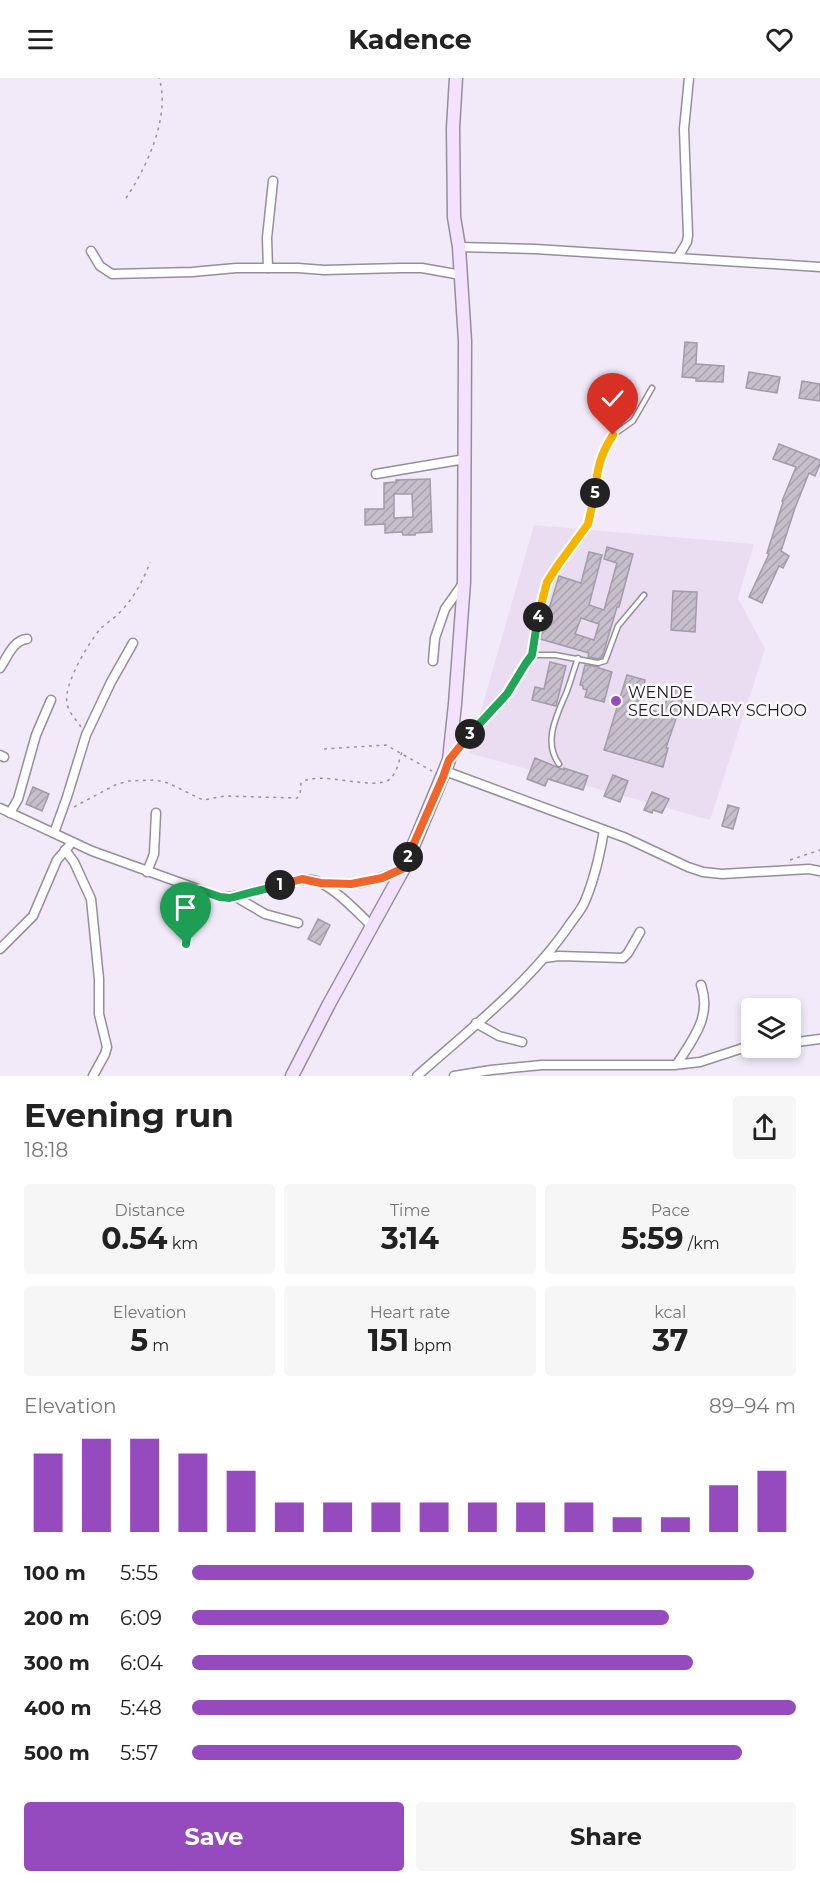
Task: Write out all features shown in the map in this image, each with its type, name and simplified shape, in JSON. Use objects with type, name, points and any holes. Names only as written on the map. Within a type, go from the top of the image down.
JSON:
[{"type":"street","points":[[292,1076],[404,868],[446,769],[455,704],[465,582],[465,341],[459,247],[454,217],[453,139],[456,78]]},
{"type":"street","points":[[678,257],[687,242],[688,235],[684,129],[689,78]]},
{"type":"street","points":[[268,268],[267,238],[273,181]]},
{"type":"street","points":[[459,247],[535,249],[820,267]]},
{"type":"street","points":[[91,251],[100,266],[112,274],[268,268],[324,270],[422,268],[461,275]]},
{"type":"street","points":[[376,474],[465,459]]},
{"type":"street","points":[[433,661],[435,638],[445,609],[465,582]]},
{"type":"street","points":[[0,668],[18,641],[27,639]]},
{"type":"street","points":[[54,833],[86,735],[111,681],[133,643]]},
{"type":"street","points":[[10,813],[18,799],[36,735],[51,700]]},
{"type":"street","points":[[446,769],[626,838],[703,872],[722,874],[809,869],[820,871]]},
{"type":"street","points":[[0,808],[75,843],[147,872],[220,897],[236,897],[302,879],[321,883],[351,884],[382,878],[404,868]]},
{"type":"street","points":[[147,872],[153,854],[156,813]]},
{"type":"street","points":[[417,1076],[476,1023],[558,942],[585,903],[600,856],[604,830]]},
{"type":"street","points":[[0,949],[33,916],[57,860],[75,843]]},
{"type":"street","points":[[65,850],[74,862],[91,899],[99,979],[99,1014],[107,1047],[93,1076]]},
{"type":"street","points":[[321,883],[373,927]]},
{"type":"street","points":[[186,944],[189,923],[195,911],[200,890]]},
{"type":"street","points":[[236,897],[265,914],[298,923]]},
{"type":"street","points":[[544,958],[559,956],[623,958],[640,932]]},
{"type":"street","points":[[676,1064],[690,1044],[705,1010],[704,995],[700,985]]},
{"type":"street","points":[[476,1023],[499,1036],[522,1042]]},
{"type":"street","points":[[801,1042],[820,1039]]},
{"type":"street","points":[[454,1076],[542,1065],[700,1062],[741,1049]]},
{"type":"lane","points":[[446,769],[463,741],[507,694],[532,655],[547,582],[592,515],[597,470],[601,456],[613,435],[633,421],[652,388]]},
{"type":"lane","points":[[532,655],[541,653],[598,663],[605,661],[618,626],[644,595]]},
{"type":"lane","points":[[560,764],[555,759],[552,748],[552,731],[555,717],[578,658]]},
{"type":"path","points":[[126,198],[149,156],[157,131],[163,98],[159,78]]},
{"type":"path","points":[[86,735],[67,705],[66,694],[81,658],[92,639],[128,603],[142,581],[150,561]]},
{"type":"path","points":[[324,749],[380,744],[402,752],[411,760],[446,769]]},
{"type":"path","points":[[62,811],[128,781],[155,780],[202,800],[225,796],[297,798],[300,795],[301,783],[307,779],[384,782],[392,777],[402,752]]},
{"type":"path","points":[[779,871],[792,859],[820,850]]},
{"type":"shaded area","name":"WENDE SECLONDARY SCHOO","points":[[534,525],[754,544],[738,598],[765,649],[710,820],[469,753]]},
{"type":"building","points":[[685,342],[697,343],[696,364],[724,366],[723,382],[696,381],[696,378],[682,377]]},
{"type":"building","points":[[749,372],[780,377],[777,393],[746,388]]},
{"type":"building","points":[[802,381],[820,384],[820,401],[799,398]]},
{"type":"building","points":[[779,444],[820,460],[820,464],[815,476],[809,473],[795,508],[781,551],[789,556],[783,568],[779,566],[762,603],[749,597],[769,554],[767,553],[782,501],[796,467],[773,459]]},
{"type":"building","points":[[430,479],[432,532],[403,535],[402,532],[385,533],[385,524],[365,525],[365,509],[384,509],[384,483],[396,482],[396,480]],"holes":[[[394,494],[412,494],[413,517],[394,518]]]},
{"type":"building","points":[[607,547],[633,554],[602,658],[588,657],[589,653],[540,639],[559,576],[581,583],[589,552],[602,555],[589,605],[604,610],[617,563],[604,559]],"holes":[[[581,618],[599,624],[594,640],[575,634]]]},
{"type":"building","points":[[673,591],[697,592],[695,632],[671,630]]},
{"type":"building","points":[[550,662],[566,666],[556,706],[532,700],[535,687],[544,689]]},
{"type":"building","points":[[585,665],[612,672],[604,702],[585,697],[587,690],[580,685]]},
{"type":"building","points":[[627,675],[645,680],[637,706],[662,713],[671,688],[685,692],[666,748],[668,748],[663,767],[604,750]]},
{"type":"building","points":[[535,758],[564,770],[564,768],[588,776],[583,790],[548,779],[545,786],[527,779]]},
{"type":"building","points":[[613,775],[628,781],[620,802],[604,796]]},
{"type":"building","points":[[33,787],[49,794],[42,811],[26,804]]},
{"type":"building","points":[[652,792],[669,799],[662,813],[644,810]]},
{"type":"building","points":[[728,805],[739,808],[733,829],[722,826]]},
{"type":"building","points":[[318,919],[330,925],[320,945],[308,939]]},
{"type":"place","name":"WENDE SECLONDARY SCHOO","points":[[616,701]]},
{"type":"route","points":[[186,944],[190,919],[194,914],[200,890],[230,898],[293,880],[351,884],[382,878],[404,868],[449,760],[463,741],[507,694],[532,655],[547,582],[588,524],[592,515],[597,470],[601,456],[613,435]]}]
